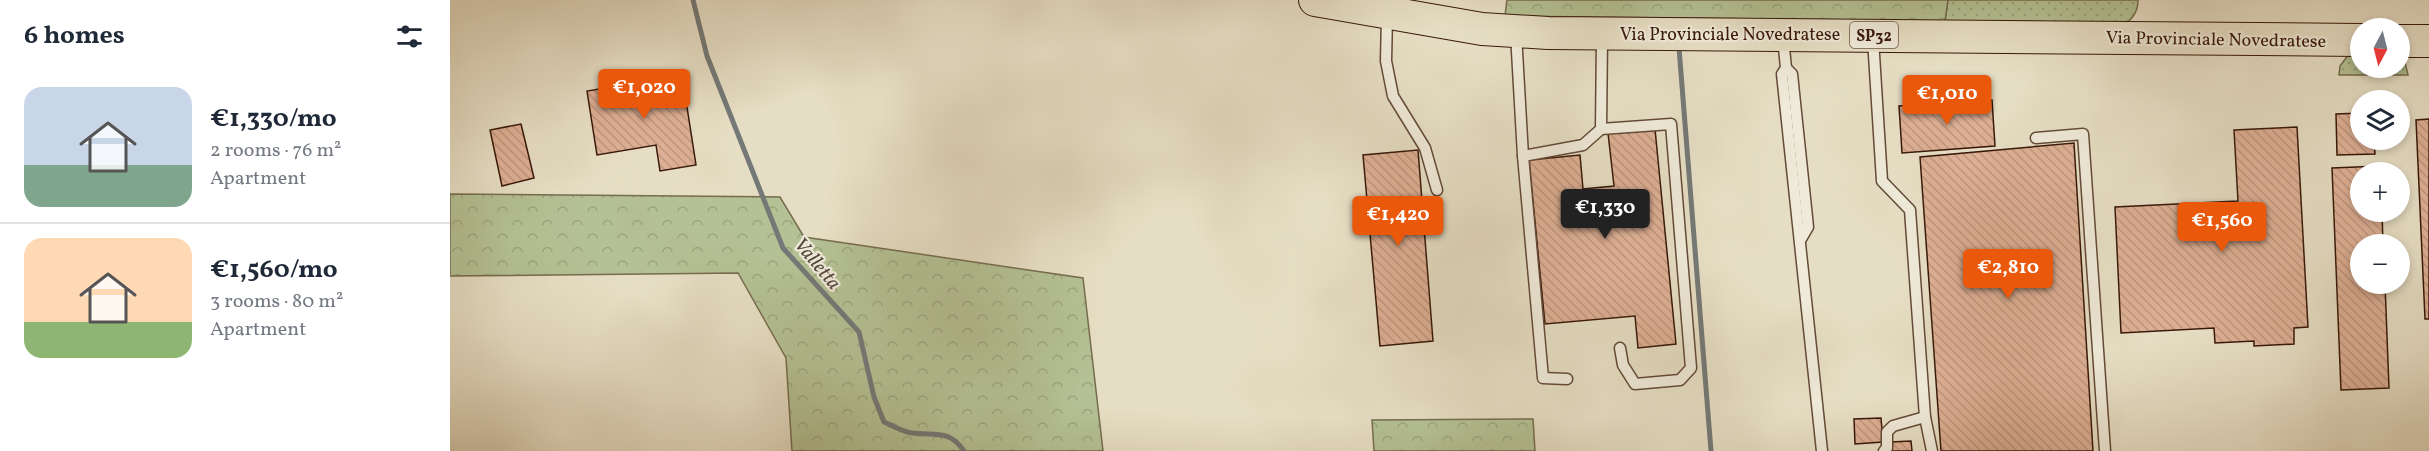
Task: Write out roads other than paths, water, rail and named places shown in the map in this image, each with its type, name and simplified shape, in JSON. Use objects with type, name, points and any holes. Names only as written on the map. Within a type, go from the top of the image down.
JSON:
[{"type":"main road","name":"SP32","points":[[1315,0],[1388,14]]},
{"type":"main road","name":"Via Provinciale Novedratese","points":[[1388,14],[1482,29],[1602,34],[2350,40]]},
{"type":"main road","points":[[2410,41],[2429,41]]},
{"type":"lane","points":[[1388,14],[1386,61],[1393,96],[1425,148],[1437,190]]},
{"type":"lane","points":[[1516,31],[1523,156],[1543,378],[1567,379]]},
{"type":"lane","points":[[1601,129],[1602,34]]},
{"type":"lane","points":[[1783,34],[1786,68],[1782,74],[1822,451]]},
{"type":"lane","points":[[1873,35],[1882,181],[1910,210],[1925,417],[1932,451]]},
{"type":"lane","points":[[1523,156],[1583,145],[1601,129],[1671,124],[1691,369],[1680,381],[1635,384],[1623,364],[1620,348]]},
{"type":"lane","points":[[2036,138],[2083,134],[2105,451]]},
{"type":"lane","points":[[1884,451],[1887,448],[1887,432],[1893,426],[1925,417]]},
{"type":"waterway","name":"Valletta","points":[[693,0],[707,56],[783,248],[859,332],[874,397],[884,422],[909,432],[947,436],[964,451]]},
{"type":"waterway","points":[[1679,48],[1711,451]]}]
